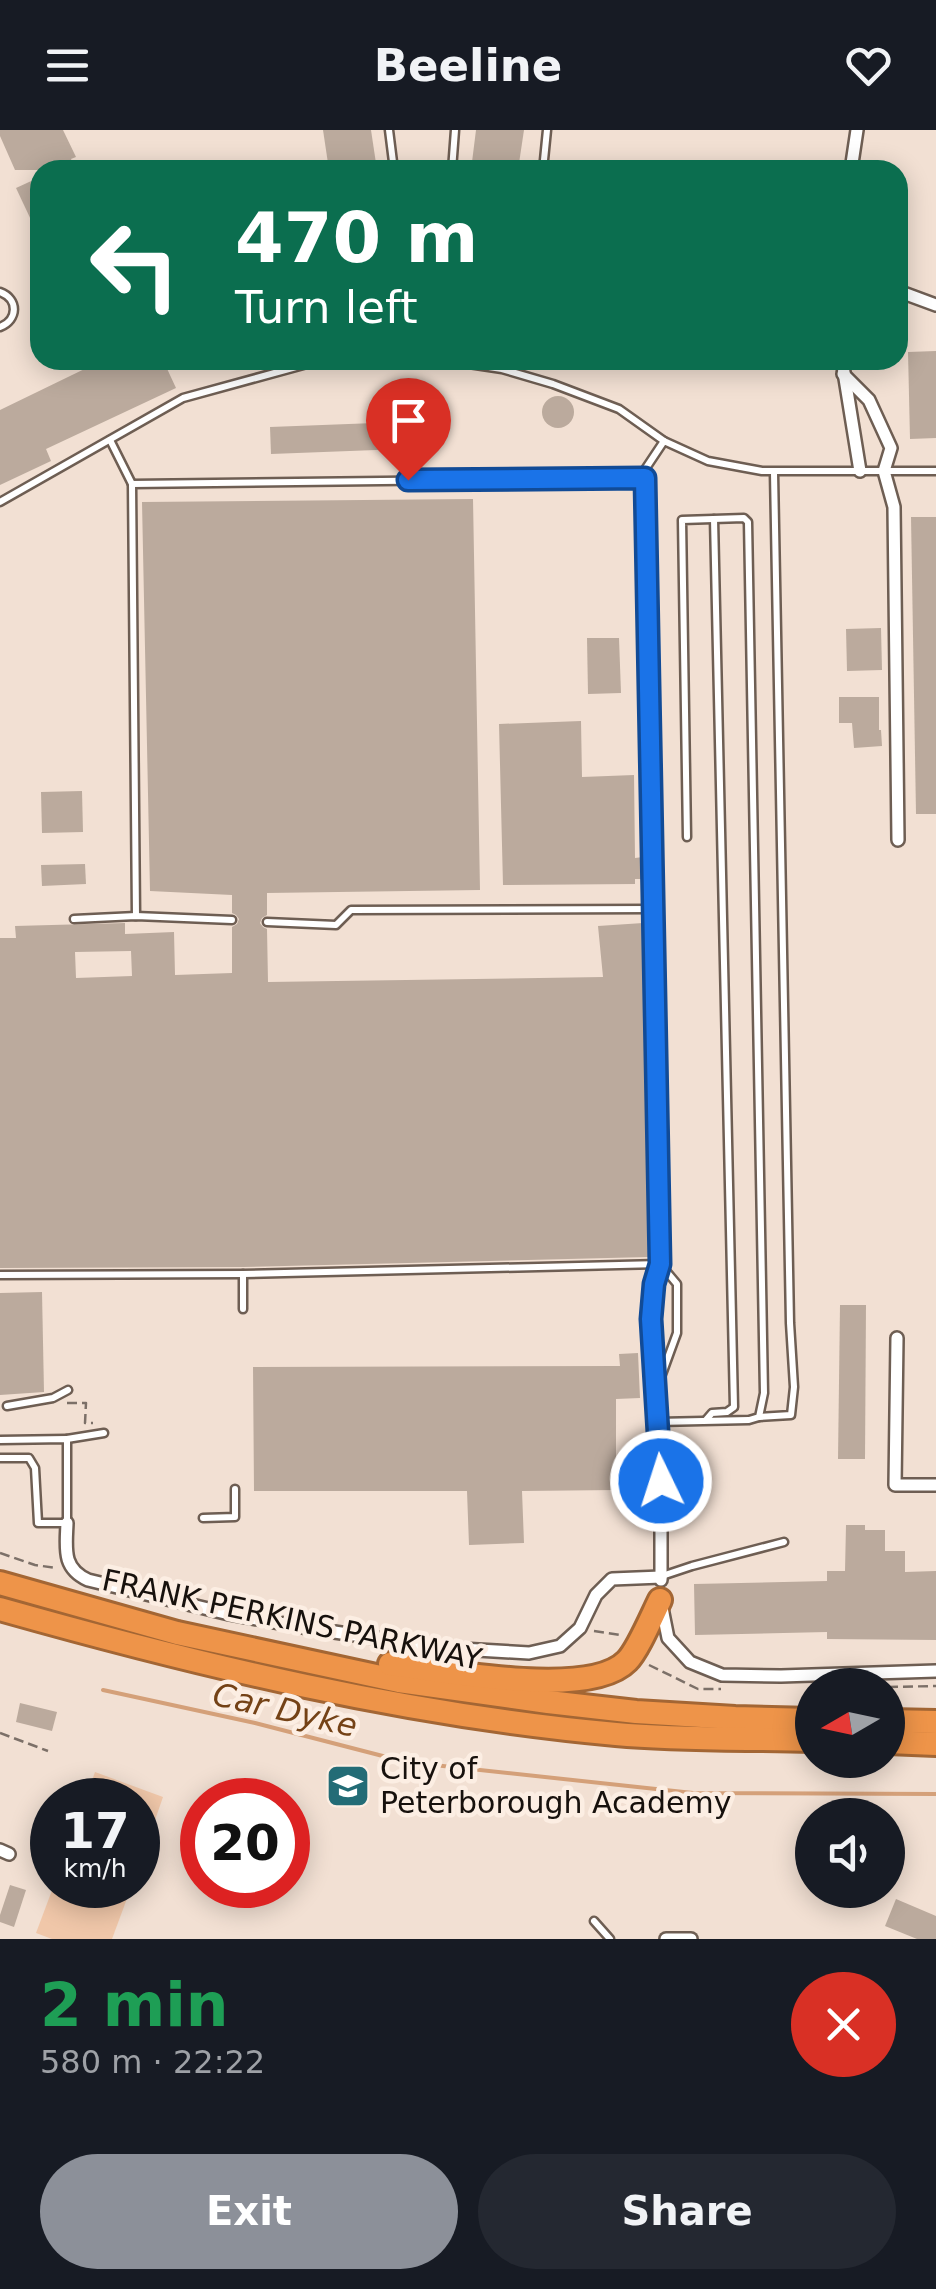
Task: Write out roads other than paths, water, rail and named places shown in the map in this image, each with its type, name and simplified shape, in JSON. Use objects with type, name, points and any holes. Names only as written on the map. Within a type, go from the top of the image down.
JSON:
[{"type":"highway","name":"FRANK PERKINS PARKWAY","points":[[0,1583],[177,1633],[399,1680],[548,1702],[715,1717],[795,1719]]},
{"type":"highway","points":[[240,1646],[508,1678],[586,1679],[610,1672],[627,1661],[661,1588]]},
{"type":"highway","name":"FRANK PERKINS PARKWAY","points":[[0,1609],[166,1654],[386,1704],[620,1735],[795,1740]]},
{"type":"highway","points":[[905,1721],[936,1722]]},
{"type":"highway","points":[[905,1743],[936,1744]]},
{"type":"street","points":[[852,160],[857,130]]},
{"type":"street","points":[[908,295],[936,305]]},
{"type":"street","points":[[843,370],[860,471]]},
{"type":"street","points":[[843,374],[869,400],[891,448],[884,471],[894,507],[898,840]]},
{"type":"street","points":[[898,1338],[895,1484],[936,1485]]},
{"type":"street","points":[[661,1481],[661,1588],[668,1638],[690,1662],[722,1675],[936,1670]]},
{"type":"street","points":[[67,1524],[70,1567],[88,1580],[229,1614],[444,1648],[529,1653],[560,1646],[580,1628],[596,1595],[612,1579],[661,1588]]},
{"type":"street","points":[[666,1939],[692,1939]]},
{"type":"lane","points":[[389,130],[393,160]]},
{"type":"lane","points":[[453,160],[456,130]]},
{"type":"lane","points":[[544,160],[548,130]]},
{"type":"lane","points":[[0,292],[13,302],[15,312],[11,321],[0,327]]},
{"type":"lane","points":[[0,502],[183,398],[288,370]]},
{"type":"lane","points":[[502,370],[619,408],[664,441],[708,461],[774,472],[936,471]]},
{"type":"lane","points":[[109,440],[132,484],[136,916]]},
{"type":"lane","points":[[661,1481],[651,1319],[660,1264],[645,478],[646,468],[664,441]]},
{"type":"lane","points":[[657,1422],[749,1420],[790,1414],[794,1387],[774,472]]},
{"type":"lane","points":[[132,484],[645,478]]},
{"type":"lane","points":[[687,837],[682,520],[744,518],[748,522],[764,1393],[759,1417]]},
{"type":"lane","points":[[706,1421],[712,1413],[727,1412],[734,1406],[714,519]]},
{"type":"lane","points":[[267,922],[336,925],[351,910],[652,910]]},
{"type":"lane","points":[[74,919],[136,916],[232,920]]},
{"type":"lane","points":[[0,1275],[243,1274],[660,1264]]},
{"type":"lane","points":[[656,1394],[677,1333],[677,1284],[660,1264]]},
{"type":"lane","points":[[243,1274],[243,1309]]},
{"type":"lane","points":[[7,1406],[54,1398],[68,1390]]},
{"type":"lane","points":[[0,1440],[67,1439],[104,1433]]},
{"type":"lane","points":[[0,1458],[32,1460],[38,1523],[67,1524],[67,1439]]},
{"type":"lane","points":[[203,1518],[234,1517],[235,1489]]},
{"type":"lane","points":[[661,1588],[692,1566],[784,1542]]},
{"type":"lane","points":[[594,1922],[610,1939]]},
{"type":"waterway","name":"Car Dyke","points":[[103,1690],[255,1723],[406,1762],[693,1793],[936,1794]]},
{"type":"place","name":"City of Peterborough Academy","points":[[348,1786]]}]
